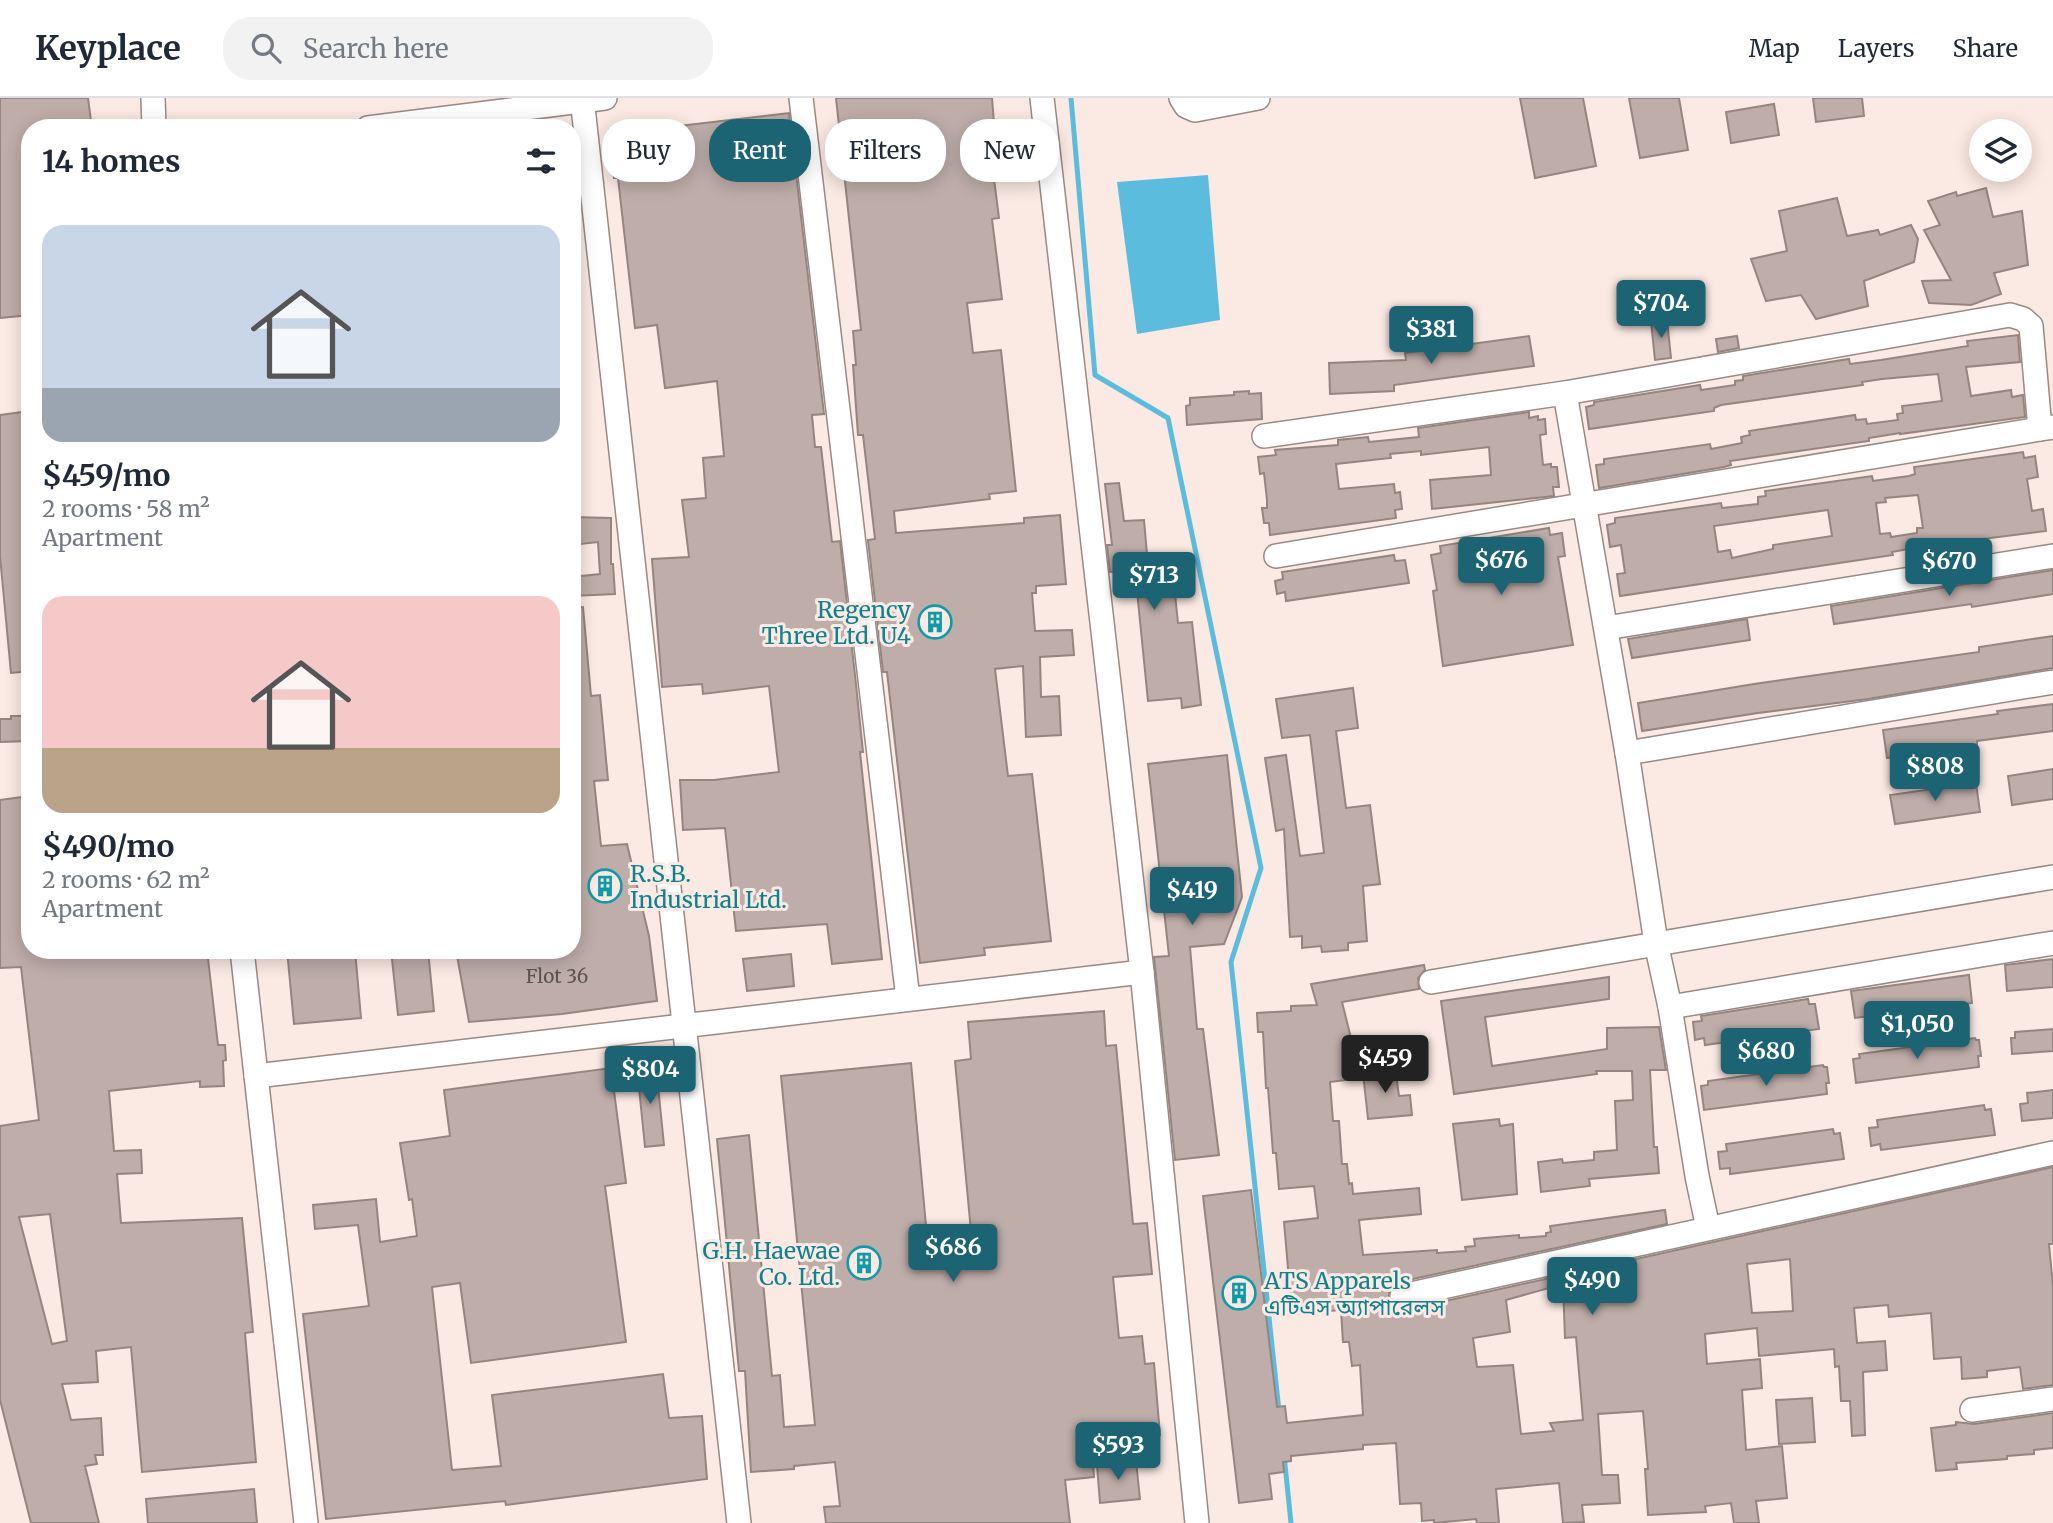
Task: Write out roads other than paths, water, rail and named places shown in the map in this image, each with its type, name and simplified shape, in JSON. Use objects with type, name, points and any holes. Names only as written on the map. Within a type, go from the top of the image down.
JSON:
[{"type":"street","points":[[153,98],[154,119]]},
{"type":"street","points":[[801,98],[908,999]]},
{"type":"street","points":[[1042,98],[1143,972],[1197,1523]]},
{"type":"street","points":[[1181,98],[1186,106],[1195,110],[1258,98]]},
{"type":"street","points":[[437,119],[590,99],[739,1523]]},
{"type":"street","points":[[1264,436],[1565,393],[2010,315],[2023,319],[2031,326],[2047,428],[1276,556]]},
{"type":"street","points":[[1565,393],[1627,753],[1656,943],[1670,1007],[1708,1228]]},
{"type":"street","points":[[1606,628],[2053,556]]},
{"type":"street","points":[[1627,753],[2053,682]]},
{"type":"street","points":[[1431,982],[2053,877]]},
{"type":"street","points":[[1670,1007],[2053,943]]},
{"type":"street","points":[[243,959],[306,1523]]},
{"type":"street","points":[[256,1076],[1143,972]]},
{"type":"street","points":[[1402,1296],[2053,1153]]},
{"type":"street","points":[[1972,1410],[2053,1399]]},
{"type":"water","points":[[1208,175],[1220,320],[1137,334],[1117,182]]},
{"type":"waterway","points":[[1071,98],[1095,375],[1168,418],[1261,868],[1231,962],[1279,1411]]},
{"type":"waterway","points":[[1284,1455],[1291,1523]]},
{"type":"place","name":"Regency Three Ltd. U4","points":[[935,622]]},
{"type":"place","name":"R.S.B. Industrial Ltd.","points":[[605,886]]},
{"type":"place","name":"G.H. Haewae Co. Ltd.","points":[[864,1263]]},
{"type":"place","name":"ATS Apparels এটিএস অ্যাপারেলস","points":[[1239,1293]]}]
